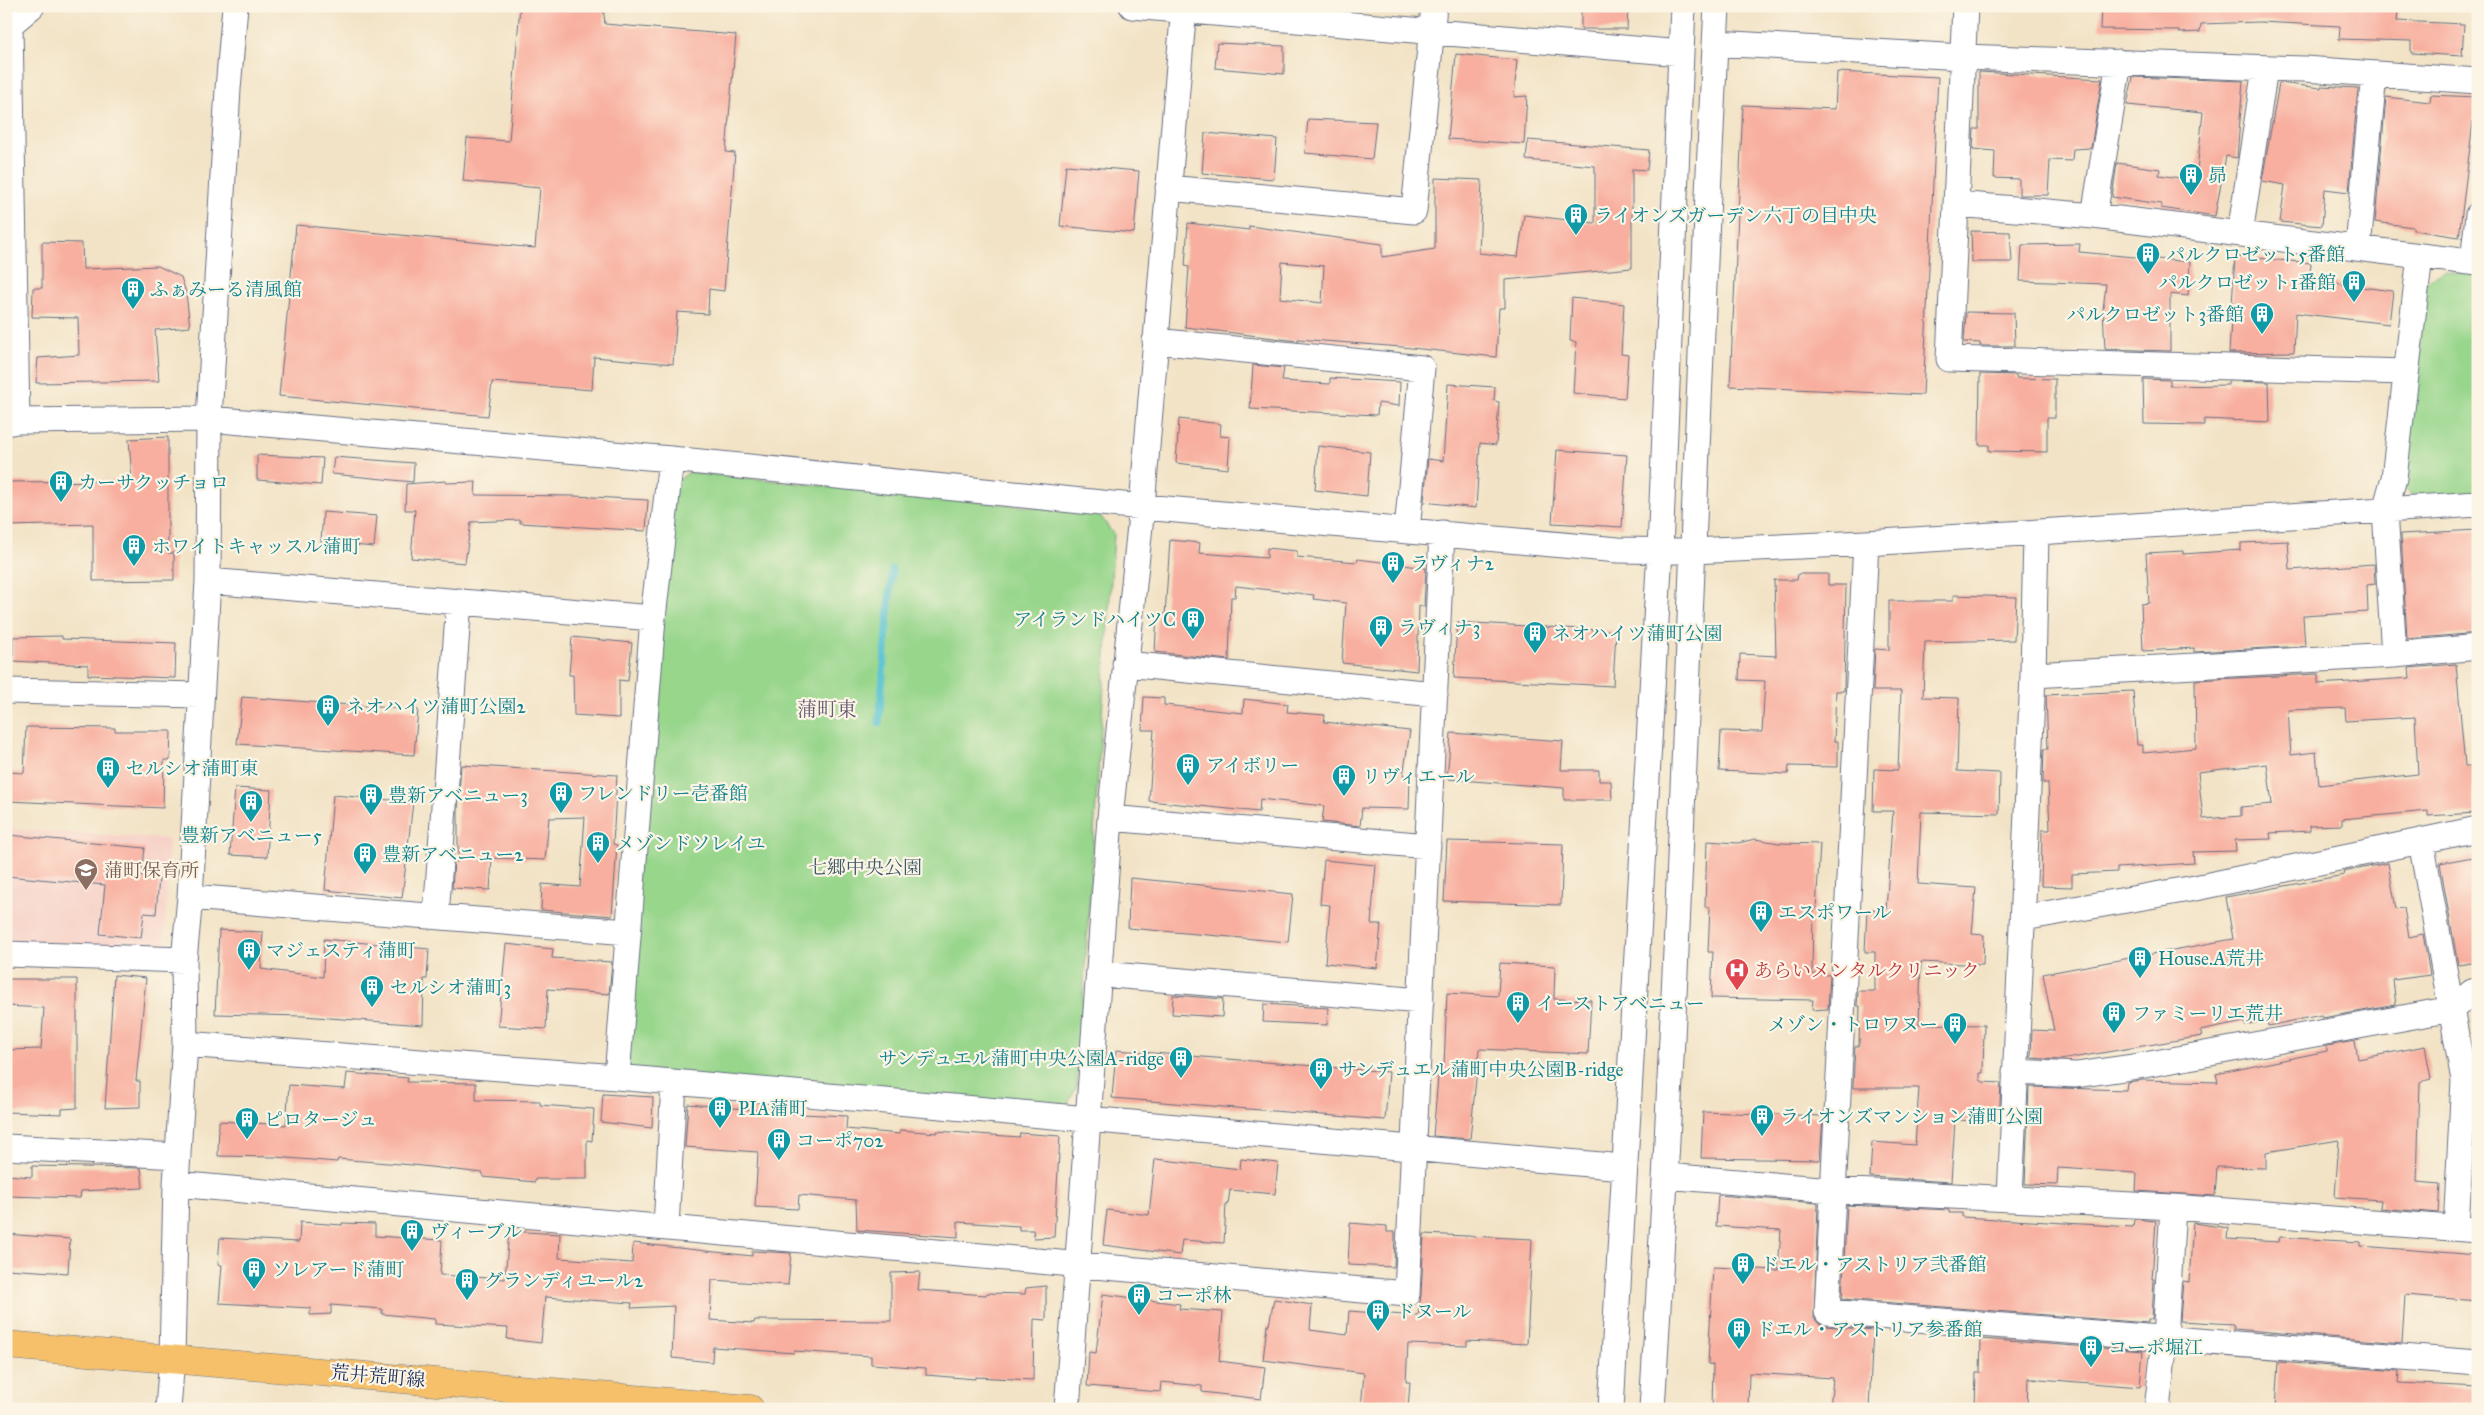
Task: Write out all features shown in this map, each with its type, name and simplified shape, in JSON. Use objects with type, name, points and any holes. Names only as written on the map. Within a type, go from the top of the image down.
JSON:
[{"type":"main road","name":"荒井荒町線","points":[[6,1344],[750,1409]]},
{"type":"street","points":[[32,6],[8,26],[12,422],[209,418],[671,459],[1142,506],[1618,550],[1691,551],[2036,534],[2478,504]]},
{"type":"street","points":[[168,1409],[172,1358],[176,1184],[185,1044],[184,960],[190,898],[200,695],[208,581],[209,418],[228,90],[235,6]]},
{"type":"street","points":[[1132,6],[1184,8],[1681,53]]},
{"type":"street","points":[[1168,188],[1414,211],[1434,6]]},
{"type":"street","points":[[1611,1409],[1623,1167],[1660,550],[1683,6]]},
{"type":"street","points":[[1652,1409],[1666,1176],[1691,551],[1718,6]]},
{"type":"street","points":[[1964,6],[1949,359],[2406,372]]},
{"type":"street","points":[[1067,1409],[1110,818],[1142,506],[1154,341],[1184,8]]},
{"type":"street","points":[[1716,43],[1962,57],[2265,68],[2478,81]]},
{"type":"street","points":[[2094,216],[2119,62]]},
{"type":"street","points":[[2240,234],[2265,68]]},
{"type":"street","points":[[2358,248],[2374,74]]},
{"type":"street","points":[[1957,204],[2094,216],[2475,263],[2478,215]]},
{"type":"street","points":[[2394,655],[2385,510],[2394,478],[2420,256]]},
{"type":"street","points":[[1154,341],[1422,368],[1408,531]]},
{"type":"street","points":[[617,1078],[653,618],[671,459]]},
{"type":"street","points":[[176,1184],[1408,1294],[1442,533]]},
{"type":"street","points":[[2010,1198],[2033,675],[2036,534]]},
{"type":"street","points":[[1866,543],[1827,1312],[2478,1363]]},
{"type":"street","points":[[208,581],[653,618]]},
{"type":"street","points":[[436,916],[459,601]]},
{"type":"street","points":[[2033,675],[2394,655],[2478,646]]},
{"type":"street","points":[[1125,664],[1435,694]]},
{"type":"street","points":[[7,691],[200,695]]},
{"type":"street","points":[[1110,818],[1428,846]]},
{"type":"street","points":[[2023,918],[2195,888],[2478,829]]},
{"type":"street","points":[[1666,1176],[1832,1190],[2174,1207],[2467,1229],[2471,1080],[2452,1009],[2421,841]]},
{"type":"street","points":[[190,898],[628,932]]},
{"type":"street","points":[[6,954],[184,960]]},
{"type":"street","points":[[1100,974],[1421,1001]]},
{"type":"street","points":[[2016,1072],[2076,1075],[2139,1066],[2452,1009],[2472,992],[2478,990]]},
{"type":"street","points":[[185,1044],[617,1078],[1623,1167]]},
{"type":"street","points":[[666,1227],[674,1083]]},
{"type":"street","points":[[6,1147],[178,1156]]},
{"type":"street","points":[[2157,1409],[2165,1339],[2174,1207]]},
{"type":"shaded area","name":"蒲町保育所","points":[[6,829],[169,839],[164,950],[6,942]]},
{"type":"green space","points":[[2445,271],[2478,275],[2478,493],[2414,497],[2394,478],[2417,287]]},
{"type":"green space","name":"七郷中央公園","points":[[689,472],[1099,514],[1114,535],[1077,1086],[1067,1106],[617,1077],[675,483]]},
{"type":"building","points":[[520,6],[603,6],[605,24],[736,35],[726,152],[735,153],[724,291],[709,289],[708,314],[677,312],[673,364],[594,357],[592,390],[492,382],[488,416],[279,396],[296,225],[535,248],[540,188],[463,181],[467,138],[509,141]]},
{"type":"building","points":[[1581,6],[1628,6],[1627,29],[1581,29]]},
{"type":"building","points":[[2101,6],[2338,6],[2398,10],[2397,21],[2464,24],[2462,56],[2411,53],[2411,41],[2339,39],[2340,26],[2260,22],[2201,24],[2200,32],[2179,33],[2179,30],[2100,29]]},
{"type":"building","points":[[1217,43],[1284,46],[1284,74],[1215,68]]},
{"type":"building","points":[[1456,54],[1517,60],[1514,97],[1527,96],[1524,144],[1448,139]]},
{"type":"building","points":[[1837,72],[1938,77],[1923,395],[1730,386],[1743,105],[1835,109]]},
{"type":"building","points":[[1979,72],[2102,79],[2091,148],[2073,149],[2072,161],[2050,160],[2048,195],[2019,195],[2019,179],[1994,178],[1995,151],[1973,149],[1974,129],[1979,129]]},
{"type":"building","points":[[2133,77],[2243,81],[2237,158],[2226,156],[2215,216],[2161,208],[2161,204],[2112,197],[2117,163],[2160,169],[2159,175],[2196,180],[2203,112],[2127,105]]},
{"type":"building","points":[[2279,83],[2321,88],[2321,86],[2358,88],[2349,192],[2325,189],[2322,226],[2280,222],[2285,185],[2262,181]]},
{"type":"building","points":[[2431,95],[2476,97],[2459,237],[2413,230],[2413,227],[2375,222],[2386,97],[2430,102]]},
{"type":"building","points":[[1308,119],[1376,122],[1372,159],[1305,153]]},
{"type":"building","points":[[1205,133],[1277,139],[1274,179],[1202,173]]},
{"type":"building","points":[[1528,140],[1649,150],[1647,170],[1632,169],[1632,268],[1505,280],[1505,308],[1499,308],[1496,357],[1402,347],[1298,339],[1298,341],[1185,327],[1189,267],[1185,266],[1188,223],[1249,230],[1249,226],[1382,244],[1382,257],[1435,249],[1435,178],[1482,180],[1479,253],[1518,257],[1524,215],[1595,223],[1595,166],[1526,160]],"holes":[[[1282,262],[1324,266],[1322,303],[1280,298]]]},
{"type":"building","points":[[1066,165],[1139,171],[1134,233],[1060,226]]},
{"type":"building","points":[[1971,231],[2010,232],[2012,262],[1972,262]]},
{"type":"building","points":[[42,242],[82,243],[83,269],[158,266],[181,277],[186,293],[190,327],[155,330],[159,381],[36,383],[38,358],[79,355],[78,318],[32,317],[33,288],[42,288]]},
{"type":"building","points":[[2080,244],[2079,252],[2190,262],[2188,296],[2170,294],[2170,351],[2105,349],[2103,310],[2106,284],[2020,281],[2022,245]]},
{"type":"building","points":[[2235,256],[2311,263],[2309,280],[2393,291],[2389,324],[2296,313],[2294,352],[2229,353]]},
{"type":"building","points":[[1572,298],[1624,304],[1621,354],[1628,355],[1625,398],[1573,393],[1576,342],[1570,341]]},
{"type":"building","points":[[1966,312],[2014,313],[2015,346],[1980,346],[1980,343],[1964,342]]},
{"type":"building","points":[[1253,365],[1284,368],[1282,381],[1330,384],[1330,378],[1400,382],[1399,406],[1378,403],[1377,415],[1250,409]]},
{"type":"building","points":[[1980,374],[2016,375],[2016,378],[2055,379],[2055,418],[2047,418],[2047,452],[1989,451],[1989,445],[1979,445]]},
{"type":"building","points":[[2143,379],[2170,380],[2170,386],[2228,385],[2228,381],[2269,382],[2270,422],[2204,419],[2204,425],[2144,424]]},
{"type":"building","points":[[1448,384],[1495,387],[1494,401],[1499,402],[1496,445],[1480,443],[1476,508],[1424,502],[1428,459],[1443,461]]},
{"type":"building","points":[[1179,419],[1221,424],[1220,436],[1230,437],[1228,469],[1176,463]]},
{"type":"building","points":[[168,437],[168,553],[174,553],[174,580],[93,581],[93,524],[6,526],[6,482],[132,481],[129,439]]},
{"type":"building","points":[[1318,446],[1370,452],[1367,496],[1315,490]]},
{"type":"building","points":[[1557,450],[1627,455],[1622,527],[1552,523]]},
{"type":"building","points":[[257,455],[323,458],[321,485],[257,480]]},
{"type":"building","points":[[334,457],[414,463],[413,482],[332,474]]},
{"type":"building","points":[[446,481],[446,483],[476,482],[475,495],[575,496],[648,500],[646,531],[520,523],[520,520],[471,522],[465,563],[411,558],[415,510],[405,510],[406,484]]},
{"type":"building","points":[[323,512],[377,516],[374,547],[321,542]]},
{"type":"building","points":[[2478,530],[2478,633],[2407,639],[2401,534]]},
{"type":"building","points":[[1170,540],[1200,543],[1199,553],[1267,558],[1267,548],[1297,551],[1297,557],[1357,562],[1358,559],[1426,568],[1424,607],[1419,606],[1417,671],[1342,663],[1346,603],[1313,599],[1314,595],[1236,586],[1235,597],[1231,597],[1229,660],[1155,652],[1157,614],[1165,615]]},
{"type":"building","points":[[2288,541],[2290,570],[2374,564],[2375,584],[2367,585],[2368,612],[2303,616],[2305,646],[2194,652],[2194,648],[2143,651],[2141,604],[2149,603],[2146,553],[2183,551],[2183,554],[2241,550],[2241,543]]},
{"type":"building","points":[[1798,574],[1828,574],[1828,585],[1846,585],[1844,691],[1836,691],[1834,741],[1838,741],[1838,767],[1789,766],[1788,774],[1719,771],[1721,731],[1762,732],[1765,681],[1739,680],[1740,654],[1776,656],[1774,580],[1797,580]]},
{"type":"building","points":[[1953,595],[2016,597],[2014,640],[1925,642],[1923,697],[1959,698],[1957,771],[2000,773],[1999,814],[1921,812],[1918,884],[1976,888],[1972,934],[1984,935],[1983,965],[1921,962],[1919,1024],[1984,1025],[1983,1073],[1980,1073],[1980,1080],[1983,1082],[2001,1083],[1999,1122],[1955,1120],[1951,1182],[1870,1177],[1872,1142],[1915,1145],[1919,1088],[1853,1088],[1855,1046],[1859,1046],[1860,1006],[1857,1006],[1858,991],[1875,991],[1875,952],[1865,952],[1867,909],[1886,910],[1893,811],[1873,811],[1874,769],[1898,770],[1901,691],[1873,691],[1875,649],[1889,650],[1889,601],[1953,601]]},
{"type":"building","name":"ネオハイツ蒲町公園","points":[[1457,622],[1616,631],[1613,686],[1454,678]]},
{"type":"building","points":[[62,636],[62,639],[176,643],[175,678],[88,675],[88,665],[13,661],[13,637]]},
{"type":"building","points":[[572,637],[632,643],[628,681],[619,680],[619,718],[574,715],[573,675],[569,675]]},
{"type":"building","points":[[2456,664],[2465,766],[2473,766],[2475,813],[2428,816],[2428,811],[2342,819],[2342,825],[2310,826],[2310,831],[2270,833],[2271,839],[2235,840],[2236,851],[2193,852],[2194,863],[2117,868],[2117,872],[2072,874],[2072,887],[2041,886],[2042,830],[2050,830],[2048,783],[2043,783],[2044,749],[2048,749],[2046,695],[2133,691],[2137,745],[2143,745],[2143,753],[2196,748],[2195,680],[2318,674],[2318,684],[2410,678],[2409,668]],"holes":[[[2345,708],[2346,721],[2415,717],[2418,774],[2319,785],[2316,752],[2291,755],[2288,710]],[[2267,764],[2272,804],[2241,807],[2241,816],[2203,819],[2198,772]]]},
{"type":"building","name":"ネオハイツ蒲町公園2","points":[[242,697],[418,710],[414,755],[237,744]]},
{"type":"building","points":[[1144,697],[1164,698],[1164,705],[1243,713],[1244,699],[1288,704],[1287,712],[1325,715],[1324,722],[1410,731],[1403,776],[1410,776],[1409,809],[1362,808],[1360,826],[1322,822],[1324,806],[1260,799],[1259,812],[1149,801],[1154,730],[1142,730]]},
{"type":"building","points":[[26,727],[115,728],[115,731],[171,731],[170,760],[164,760],[163,808],[6,801],[8,772],[24,773]]},
{"type":"building","points":[[1451,733],[1563,741],[1561,770],[1599,770],[1599,781],[1611,781],[1612,800],[1564,800],[1564,788],[1447,779]]},
{"type":"building","points":[[461,765],[617,775],[613,844],[617,845],[612,916],[541,910],[542,884],[580,887],[585,817],[549,818],[545,860],[492,858],[490,890],[452,888],[454,861],[458,862],[458,810]]},
{"type":"building","name":"豊新アベニュー5","points":[[235,788],[271,790],[267,857],[230,855]]},
{"type":"building","points":[[333,795],[413,802],[402,898],[325,890]]},
{"type":"building","points":[[9,835],[145,848],[142,876],[159,878],[156,914],[144,913],[141,938],[100,934],[105,885],[6,876],[6,843]]},
{"type":"building","points":[[1755,839],[1779,843],[1820,844],[1816,909],[1813,909],[1812,974],[1830,975],[1828,1009],[1812,1010],[1813,1000],[1711,998],[1713,952],[1708,952],[1710,907],[1705,907],[1707,841],[1738,843]]},
{"type":"building","points":[[1447,841],[1563,844],[1561,905],[1444,901]]},
{"type":"building","points":[[2478,856],[2478,962],[2458,965],[2440,863]]},
{"type":"building","points":[[1324,860],[1376,865],[1371,924],[1381,924],[1377,968],[1325,963],[1330,905],[1320,904]]},
{"type":"building","points":[[2388,863],[2396,909],[2404,908],[2409,937],[2423,934],[2430,975],[2393,980],[2396,1005],[2322,1018],[2321,1015],[2268,1026],[2267,1020],[2245,1025],[2244,1022],[2200,1031],[2202,1036],[2060,1060],[2031,1058],[2032,1030],[2054,1031],[2043,974],[2233,939],[2226,897],[2344,875],[2343,872]]},
{"type":"building","points":[[1130,878],[1293,894],[1288,942],[1128,928]]},
{"type":"building","points":[[219,930],[263,932],[261,969],[323,977],[324,939],[429,949],[427,979],[424,979],[423,1025],[303,1016],[215,1014]]},
{"type":"building","points":[[506,944],[553,949],[552,958],[612,962],[609,994],[548,989],[546,1029],[498,1026]]},
{"type":"building","name":"イーストアベニュー","points":[[1500,963],[1555,966],[1554,999],[1591,1000],[1588,1054],[1479,1049],[1470,1139],[1433,1136],[1439,1065],[1444,1066],[1447,993],[1498,996]]},
{"type":"building","points":[[114,975],[146,978],[136,1081],[140,1081],[140,1107],[105,1108]]},
{"type":"building","points":[[6,979],[77,979],[77,1108],[62,1109],[62,1114],[6,1112],[6,1050],[41,1049],[44,1008],[6,1006]]},
{"type":"building","points":[[1173,995],[1223,999],[1222,1017],[1172,1014]]},
{"type":"building","points":[[1264,1004],[1328,1008],[1327,1025],[1263,1022]]},
{"type":"building","points":[[2355,1041],[2358,1059],[2425,1046],[2431,1079],[2420,1082],[2417,1182],[2440,1184],[2438,1213],[2380,1208],[2381,1200],[2335,1197],[2339,1140],[2266,1152],[2266,1168],[2217,1167],[2215,1196],[2136,1191],[2137,1173],[2058,1168],[2057,1185],[2025,1184],[2029,1087],[2126,1090],[2127,1082],[2143,1080],[2218,1082],[2216,1074],[2327,1051],[2327,1046]]},
{"type":"building","points":[[1116,1050],[1389,1072],[1385,1120],[1112,1098]]},
{"type":"building","points":[[347,1073],[408,1078],[407,1082],[476,1083],[476,1100],[540,1101],[540,1105],[594,1109],[592,1141],[587,1140],[587,1179],[535,1179],[535,1182],[483,1177],[483,1173],[413,1165],[338,1159],[337,1162],[275,1157],[218,1156],[219,1121],[286,1125],[289,1085],[345,1089]]},
{"type":"building","points":[[603,1094],[653,1097],[652,1128],[601,1122]]},
{"type":"building","points":[[688,1104],[756,1110],[756,1112],[847,1116],[846,1129],[900,1134],[900,1130],[1019,1137],[1020,1133],[1060,1136],[1054,1237],[1034,1238],[1033,1230],[1019,1230],[1019,1226],[958,1222],[958,1237],[857,1230],[856,1200],[799,1195],[798,1209],[755,1207],[758,1152],[685,1147]]},
{"type":"building","name":"ライオンズマンション蒲町公園","points":[[1703,1112],[1823,1116],[1820,1160],[1701,1158]]},
{"type":"building","points":[[1155,1159],[1240,1169],[1241,1159],[1278,1163],[1275,1194],[1230,1190],[1228,1204],[1226,1204],[1224,1243],[1182,1240],[1180,1255],[1103,1245],[1107,1210],[1149,1215]]},
{"type":"building","points":[[32,1166],[141,1168],[143,1188],[81,1191],[80,1198],[6,1196],[6,1175],[32,1177]]},
{"type":"building","points":[[1718,1195],[1818,1203],[1814,1318],[1819,1324],[1825,1326],[1873,1330],[1869,1409],[1830,1409],[1833,1378],[1749,1373],[1748,1409],[1712,1409],[1713,1365],[1708,1364],[1713,1267],[1778,1270],[1781,1230],[1716,1226]]},
{"type":"building","points":[[1847,1205],[1949,1210],[1949,1213],[1962,1213],[1962,1217],[2133,1227],[2134,1219],[2156,1221],[2152,1279],[2154,1279],[2152,1319],[2148,1319],[2148,1323],[1842,1299]]},
{"type":"building","points":[[300,1222],[342,1225],[342,1223],[375,1224],[375,1236],[442,1240],[440,1275],[505,1279],[509,1231],[560,1234],[559,1258],[632,1263],[633,1243],[752,1256],[752,1251],[791,1253],[788,1285],[712,1280],[710,1320],[754,1323],[755,1320],[891,1321],[891,1273],[920,1272],[918,1290],[986,1295],[987,1293],[1025,1294],[1026,1288],[1046,1286],[1046,1320],[1034,1319],[1033,1380],[975,1377],[975,1379],[926,1375],[926,1368],[871,1364],[871,1356],[713,1347],[712,1362],[672,1358],[674,1306],[631,1308],[632,1303],[545,1297],[541,1343],[507,1339],[508,1328],[435,1324],[435,1319],[382,1314],[382,1309],[331,1305],[331,1314],[310,1315],[310,1308],[219,1303],[222,1265],[218,1265],[220,1238],[299,1242]]},
{"type":"building","points":[[1350,1223],[1387,1226],[1387,1232],[1395,1232],[1394,1267],[1348,1265]]},
{"type":"building","points":[[2193,1223],[2228,1228],[2227,1239],[2279,1242],[2280,1237],[2361,1242],[2361,1246],[2478,1255],[2478,1301],[2405,1295],[2402,1343],[2234,1329],[2234,1324],[2180,1321],[2183,1281],[2189,1282]]},
{"type":"building","points":[[6,1234],[70,1239],[68,1273],[6,1269]]},
{"type":"building","points":[[1424,1234],[1532,1239],[1527,1344],[1467,1341],[1467,1346],[1408,1344],[1406,1382],[1410,1382],[1408,1409],[1361,1409],[1364,1373],[1263,1360],[1267,1325],[1269,1325],[1274,1299],[1312,1305],[1310,1330],[1347,1335],[1349,1311],[1418,1316]]},
{"type":"building","points":[[1103,1294],[1180,1304],[1179,1309],[1223,1312],[1219,1361],[1265,1367],[1261,1399],[1202,1392],[1202,1386],[1161,1382],[1160,1392],[1087,1386],[1089,1352],[1096,1353]]},
{"type":"building","points":[[1981,1339],[2143,1351],[2140,1387],[2028,1378],[2027,1409],[1975,1409],[1976,1373],[1980,1373]]},
{"type":"building","points":[[2278,1362],[2400,1371],[2399,1383],[2478,1387],[2478,1409],[2275,1409]]},
{"type":"waterway","points":[[879,723],[892,570]]},
{"type":"place","name":"昴","points":[[2191,196]]},
{"type":"place","name":"ライオンズガーデン六丁の目中央","points":[[1576,236]]},
{"type":"place","name":"パルクロゼット5番館","points":[[2148,275]]},
{"type":"place","name":"パルクロゼット1番館","points":[[2354,303]]},
{"type":"place","name":"ふぁみーる清風館","points":[[133,310]]},
{"type":"place","name":"パルクロゼット3番館","points":[[2262,335]]},
{"type":"place","name":"カーサクッチョロ","points":[[61,503]]},
{"type":"place","name":"ホワイトキャッスル蒲町","points":[[134,567]]},
{"type":"place","name":"ラヴィナ2","points":[[1393,584]]},
{"type":"place","name":"アイランドハイツC","points":[[1193,640]]},
{"type":"place","name":"ラヴィナ3","points":[[1381,648]]},
{"type":"place","name":"ネオハイツ蒲町公園","points":[[1535,654]]},
{"type":"place","name":"ネオハイツ蒲町公園2","points":[[328,727]]},
{"type":"place","name":"アイボリー","points":[[1188,786]]},
{"type":"place","name":"セルシオ蒲町東","points":[[108,789]]},
{"type":"place","name":"リヴィエール","points":[[1344,797]]},
{"type":"place","name":"フレンドリー壱番館","points":[[561,814]]},
{"type":"place","name":"豊新アベニュー3","points":[[371,816]]},
{"type":"place","name":"豊新アベニュー5","points":[[251,823]]},
{"type":"place","name":"メゾンドソレイユ","points":[[598,864]]},
{"type":"place","name":"豊新アベニュー2","points":[[365,875]]},
{"type":"place","name":"蒲町保育所","points":[[86,891]]},
{"type":"place","name":"エスポワール","points":[[1761,933]]},
{"type":"place","name":"マジェスティ蒲町","points":[[249,971]]},
{"type":"place","name":"House.A荒井","points":[[2140,979]]},
{"type":"place","name":"あらいメンタルクリニック","points":[[1737,991]]},
{"type":"place","name":"セルシオ蒲町3","points":[[372,1008]]},
{"type":"place","name":"イーストアベニュー","points":[[1518,1024]]},
{"type":"place","name":"ファミーリエ荒井","points":[[2114,1034]]},
{"type":"place","name":"メゾン・トロワヌー","points":[[1955,1045]]},
{"type":"place","name":"サンデュエル蒲町中央公園A-ridge","points":[[1181,1079]]},
{"type":"place","name":"サンデュエル蒲町中央公園B-ridge","points":[[1321,1090]]},
{"type":"place","name":"PIA蒲町","points":[[720,1129]]},
{"type":"place","name":"ライオンズマンション蒲町公園","points":[[1762,1137]]},
{"type":"place","name":"ピロタージュ","points":[[247,1140]]},
{"type":"place","name":"コーポ702","points":[[779,1161]]},
{"type":"place","name":"ヴィーブル","points":[[412,1252]]},
{"type":"place","name":"ドエル・アストリア弐番館","points":[[1743,1285]]},
{"type":"place","name":"ソレアード蒲町","points":[[254,1290]]},
{"type":"place","name":"グランディユール2","points":[[467,1301]]},
{"type":"place","name":"コーポ林","points":[[1139,1316]]},
{"type":"place","name":"ドヌール","points":[[1378,1332]]},
{"type":"place","name":"ドエル・アストリア参番館","points":[[1739,1350]]},
{"type":"place","name":"コーポ堀江","points":[[2091,1368]]},
{"type":"district","name":"蒲町東","points":[[827,709]]}]
